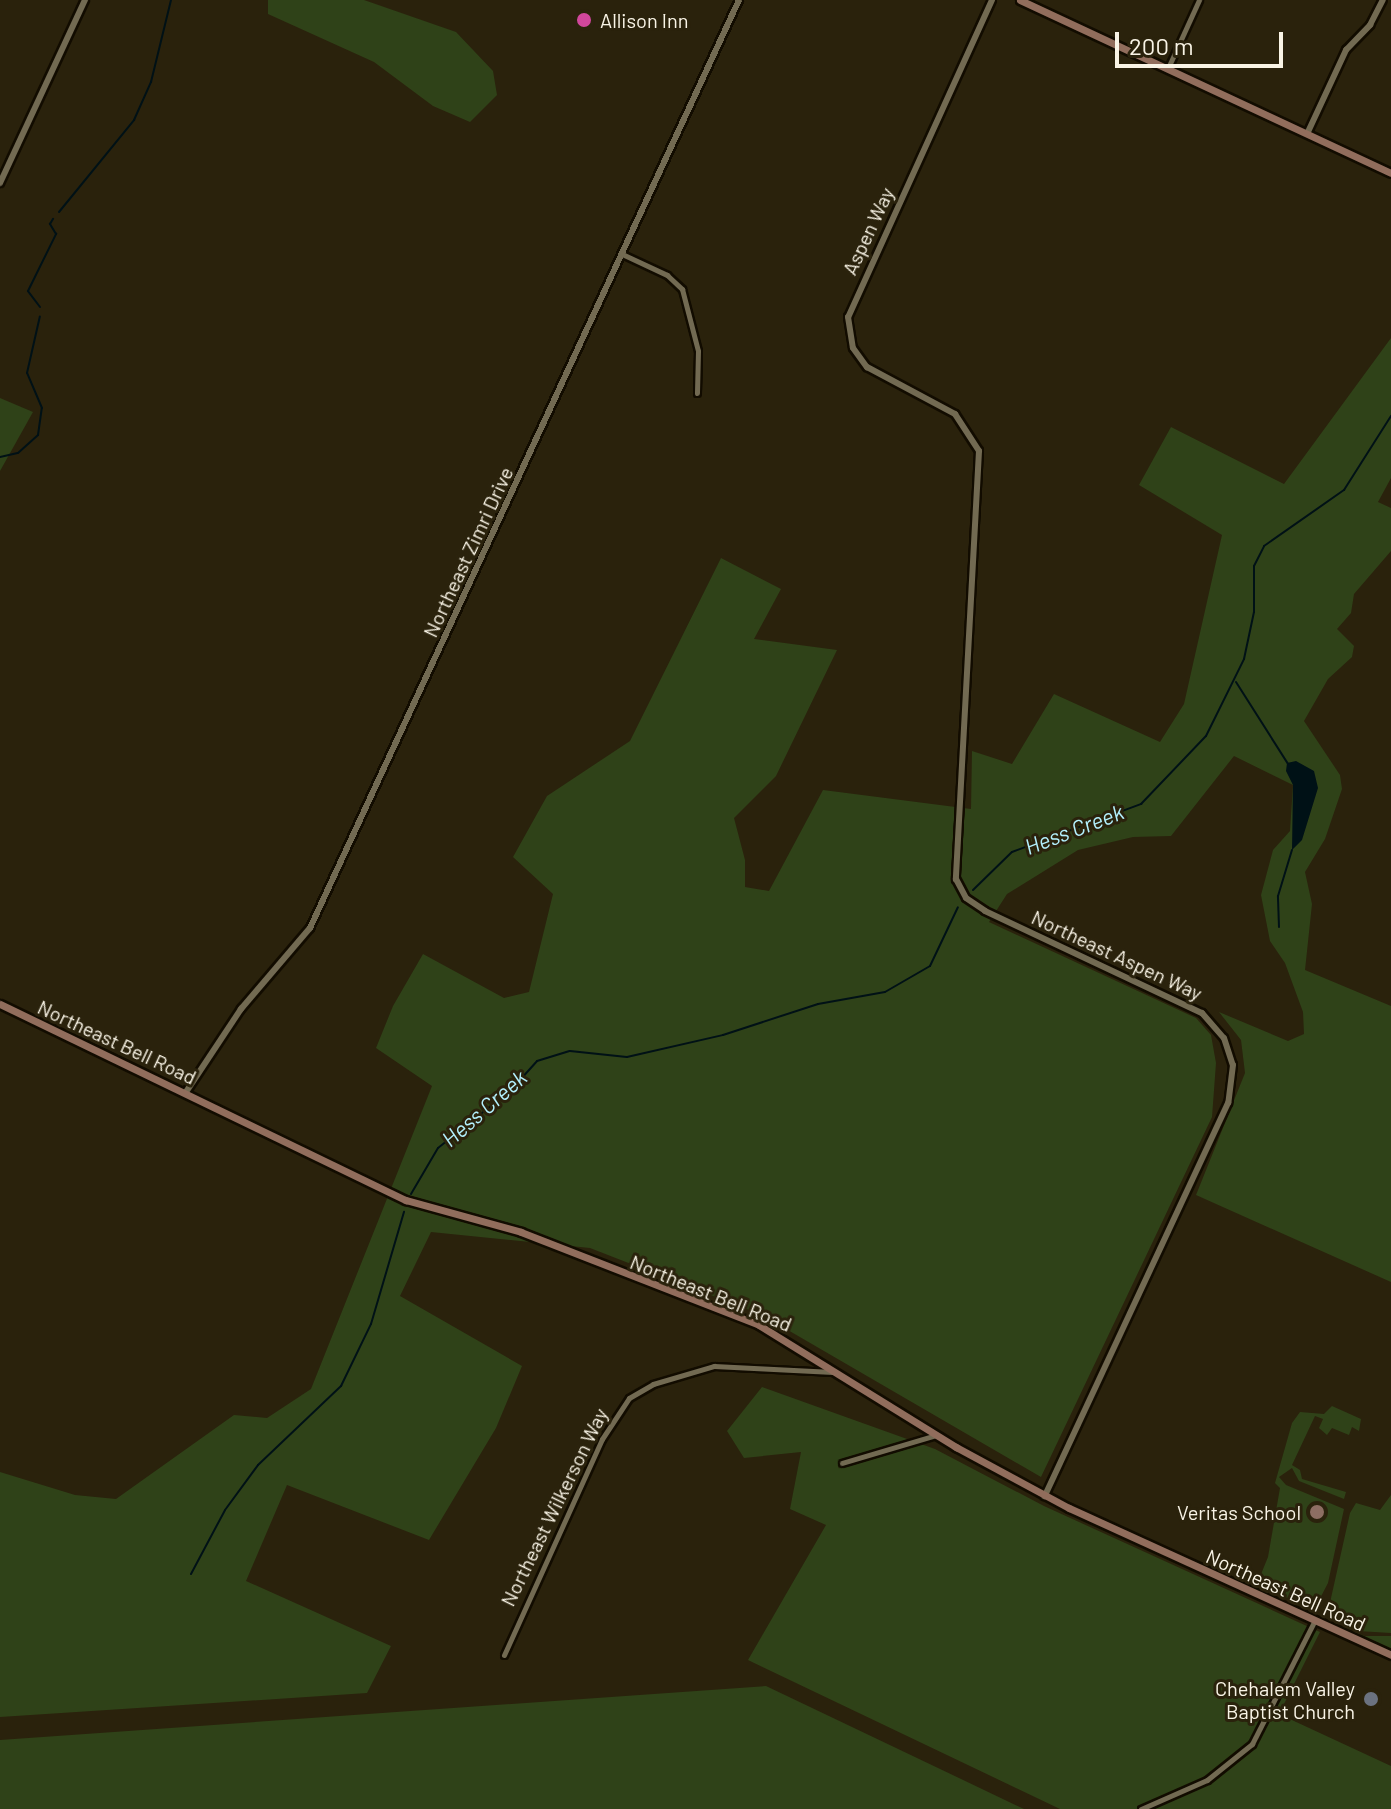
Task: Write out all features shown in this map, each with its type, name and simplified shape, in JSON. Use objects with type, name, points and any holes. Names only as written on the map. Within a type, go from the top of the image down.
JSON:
[{"type":"main road","points":[[1020,0],[1391,173]]},
{"type":"main road","name":"Northeast Bell Road","points":[[0,1004],[406,1200],[521,1232],[733,1315],[837,1370],[937,1435],[1045,1496],[1391,1655]]},
{"type":"street","points":[[0,181],[85,0]]},
{"type":"street","name":"Northeast Zimri Drive","points":[[186,1092],[241,1009],[306,936],[739,0]]},
{"type":"street","name":"Aspen Way","points":[[969,429],[945,407],[867,367],[853,348],[848,317],[992,0]]},
{"type":"street","points":[[1168,68],[1199,0]]},
{"type":"street","points":[[1307,134],[1346,50],[1370,25],[1383,0]]},
{"type":"street","points":[[622,254],[667,275],[682,289],[698,351],[697,393]]},
{"type":"street","name":"Northeast Aspen Way","points":[[969,429],[979,451],[981,476],[955,869],[960,889],[985,911],[1202,1013],[1224,1038],[1233,1065],[1228,1103],[1045,1496]]},
{"type":"street","name":"Northeast Wilkerson Way","points":[[504,1655],[602,1439],[629,1398],[653,1384],[714,1366],[837,1370]]},
{"type":"street","points":[[842,1463],[937,1435]]},
{"type":"street","points":[[1141,1809],[1207,1780],[1252,1744],[1315,1620]]},
{"type":"green space","points":[[268,0],[364,0],[456,32],[493,71],[497,95],[470,122],[433,106],[374,62],[268,14]]},
{"type":"green space","points":[[1391,338],[1391,478],[1378,502],[1391,508],[1391,551],[1354,594],[1351,613],[1337,629],[1354,646],[1352,657],[1328,679],[1304,721],[1340,775],[1342,789],[1325,839],[1305,872],[1312,904],[1305,970],[1391,1006],[1391,1282],[1196,1195],[1245,1073],[1241,1040],[1219,1012],[1288,1041],[1304,1034],[1303,1012],[1285,963],[1270,941],[1261,895],[1273,850],[1290,831],[1293,785],[1234,756],[1171,836],[1133,837],[1078,850],[1007,894],[989,922],[1196,1018],[1211,1035],[1216,1063],[1212,1117],[1041,1477],[762,1315],[590,1248],[431,1232],[400,1296],[522,1366],[496,1428],[429,1540],[287,1485],[246,1581],[391,1646],[367,1693],[0,1717],[0,1472],[75,1495],[116,1499],[234,1415],[267,1418],[311,1389],[432,1086],[376,1048],[393,1006],[423,954],[504,998],[529,992],[553,894],[513,857],[547,796],[630,741],[721,558],[781,589],[754,639],[837,650],[776,776],[734,818],[745,860],[745,887],[769,891],[823,790],[971,809],[972,751],[1012,764],[1054,694],[1160,742],[1184,704],[1222,535],[1139,485],[1171,427],[1284,484]]},
{"type":"green space","points":[[0,398],[33,412],[0,471]]},
{"type":"green space","points":[[762,1387],[935,1449],[1044,1506],[1320,1632],[1279,1714],[1391,1766],[1391,1809],[1060,1809],[748,1660],[826,1525],[790,1509],[801,1452],[744,1458],[727,1431]]},
{"type":"green space","points":[[1332,1406],[1361,1419],[1359,1431],[1352,1427],[1349,1435],[1332,1428],[1327,1435],[1319,1428],[1323,1419],[1315,1416],[1292,1465],[1300,1470],[1302,1479],[1346,1492],[1344,1499],[1299,1481],[1292,1468],[1279,1477],[1286,1485],[1344,1509],[1328,1583],[1314,1610],[1257,1584],[1268,1557],[1280,1488],[1275,1483],[1292,1423],[1300,1412],[1324,1414]]},
{"type":"green space","points":[[1391,1495],[1391,1633],[1358,1631],[1327,1616],[1350,1513],[1356,1503],[1380,1510]]},
{"type":"green space","points":[[1327,1621],[1365,1636],[1391,1636],[1391,1651]]},
{"type":"green space","points":[[766,1686],[1024,1809],[0,1809],[0,1740]]},
{"type":"shaded area","points":[[1296,761],[1314,771],[1318,788],[1302,840],[1292,850],[1293,785],[1286,771],[1287,763]]},
{"type":"waterway","points":[[59,212],[134,120],[151,82],[171,0]]},
{"type":"waterway","points":[[40,307],[28,291],[56,234],[50,224],[53,219]]},
{"type":"waterway","points":[[0,457],[18,453],[38,435],[42,408],[27,373],[40,316]]},
{"type":"waterway","name":"Hess Creek","points":[[973,890],[1012,852],[1141,804],[1206,736],[1244,659],[1254,612],[1254,566],[1264,546],[1344,490],[1391,416]]},
{"type":"waterway","points":[[1236,682],[1288,764]]},
{"type":"waterway","points":[[1279,927],[1278,896],[1292,850]]},
{"type":"waterway","name":"Hess Creek","points":[[411,1194],[438,1148],[511,1090],[537,1061],[570,1051],[627,1057],[723,1035],[818,1004],[885,992],[930,966],[958,907]]},
{"type":"waterway","name":"Hess Creek","points":[[191,1574],[225,1510],[258,1465],[341,1386],[371,1324],[404,1212]]},
{"type":"place","name":"Allison Inn","points":[[584,20]]},
{"type":"place","name":"Veritas School","points":[[1317,1512]]},
{"type":"place","name":"Chehalem Valley Baptist Church","points":[[1371,1699]]}]
